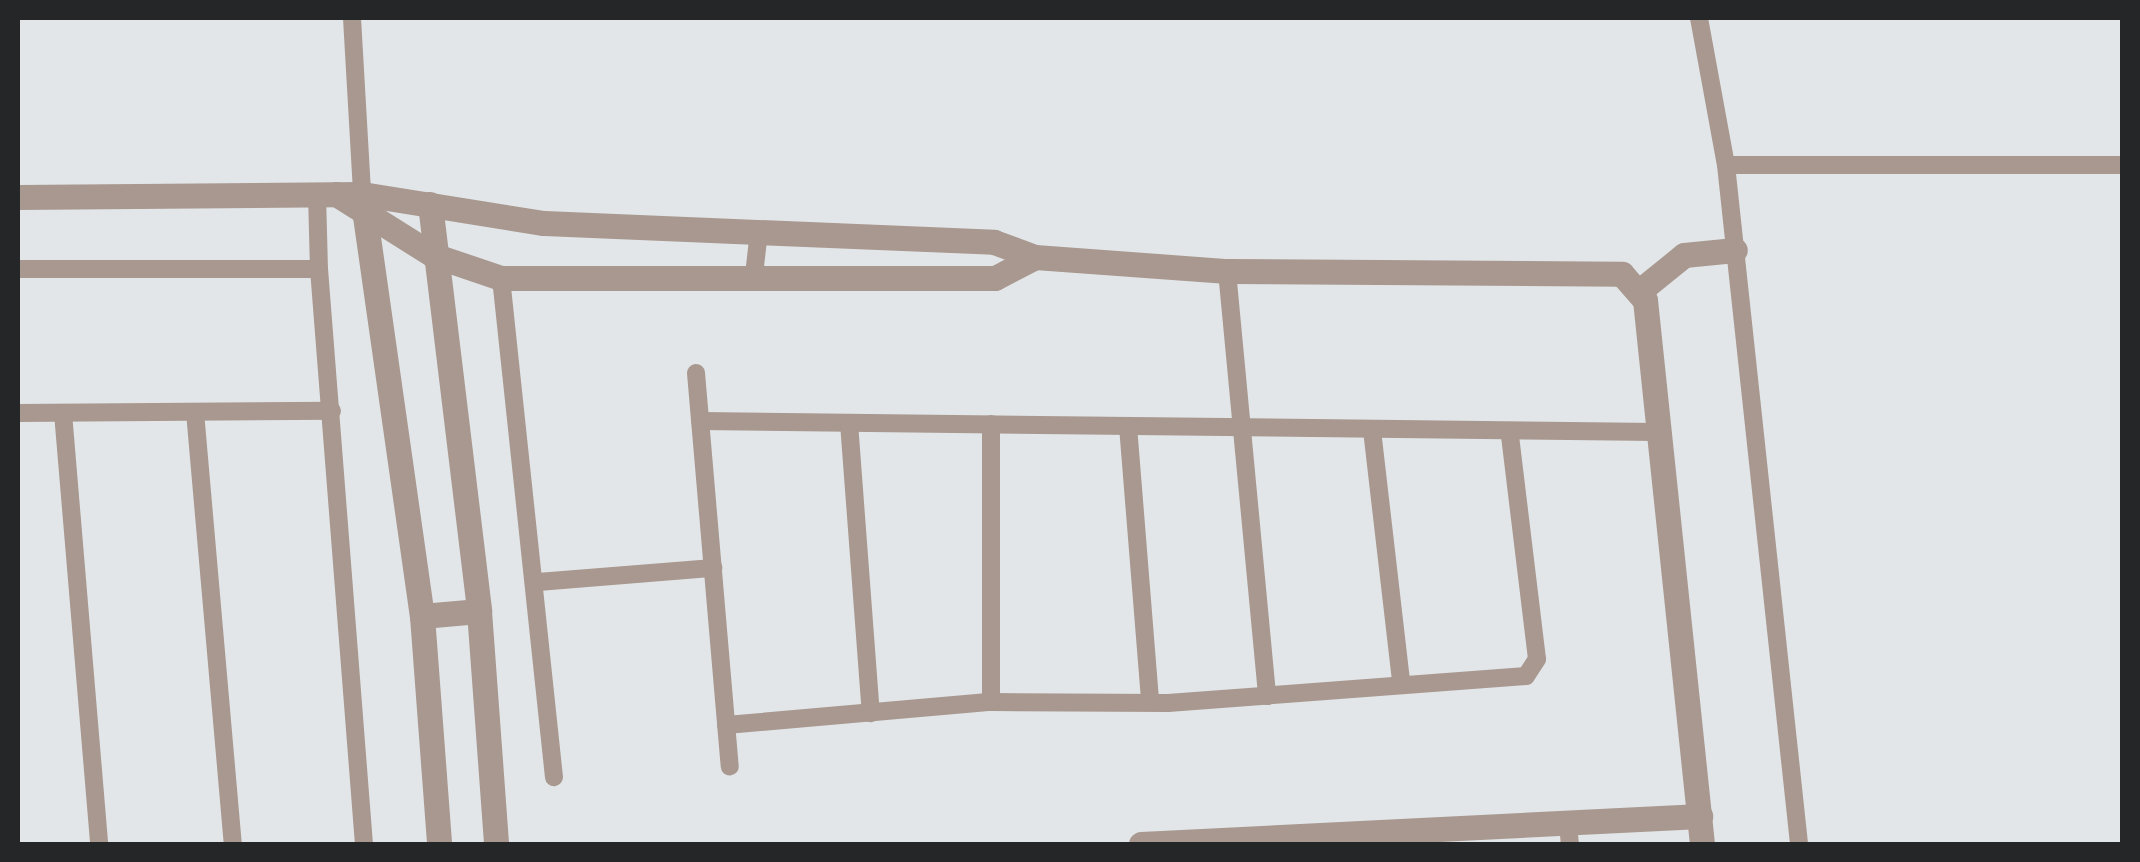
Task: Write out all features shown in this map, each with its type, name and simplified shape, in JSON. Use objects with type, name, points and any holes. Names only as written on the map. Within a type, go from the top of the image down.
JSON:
[{"type":"street","points":[[18,197],[430,204],[544,224],[994,242],[1035,257],[1227,271],[1622,274],[1642,289],[1702,844]]},
{"type":"street","points":[[345,200],[433,256],[502,278],[995,278],[1035,257]]},
{"type":"street","points":[[345,200],[422,616],[439,844]]},
{"type":"street","points":[[430,204],[433,256],[480,611],[496,844]]},
{"type":"street","points":[[1642,289],[1684,256],[1735,250]]},
{"type":"street","points":[[422,616],[480,611]]},
{"type":"street","points":[[1145,844],[1569,834],[1700,816]]},
{"type":"lane","points":[[352,18],[345,200],[319,269],[364,844]]},
{"type":"lane","points":[[1700,18],[1726,166],[1799,844]]},
{"type":"lane","points":[[1726,166],[2122,165]]},
{"type":"lane","points":[[754,275],[760,231]]},
{"type":"lane","points":[[18,269],[319,269]]},
{"type":"lane","points":[[1227,271],[1267,696]]},
{"type":"lane","points":[[502,278],[538,582],[554,778]]},
{"type":"lane","points":[[696,373],[730,767]]},
{"type":"lane","points":[[18,413],[332,411]]},
{"type":"lane","points":[[194,412],[233,844]]},
{"type":"lane","points":[[64,413],[99,844]]},
{"type":"lane","points":[[700,421],[1242,427],[1510,435],[1658,432]]},
{"type":"lane","points":[[849,423],[870,713]]},
{"type":"lane","points":[[991,424],[991,702]]},
{"type":"lane","points":[[1128,426],[1150,702]]},
{"type":"lane","points":[[1372,430],[1401,682]]},
{"type":"lane","points":[[726,725],[991,702],[1150,702],[1526,676],[1536,667],[1510,435]]},
{"type":"lane","points":[[538,582],[713,568]]}]
